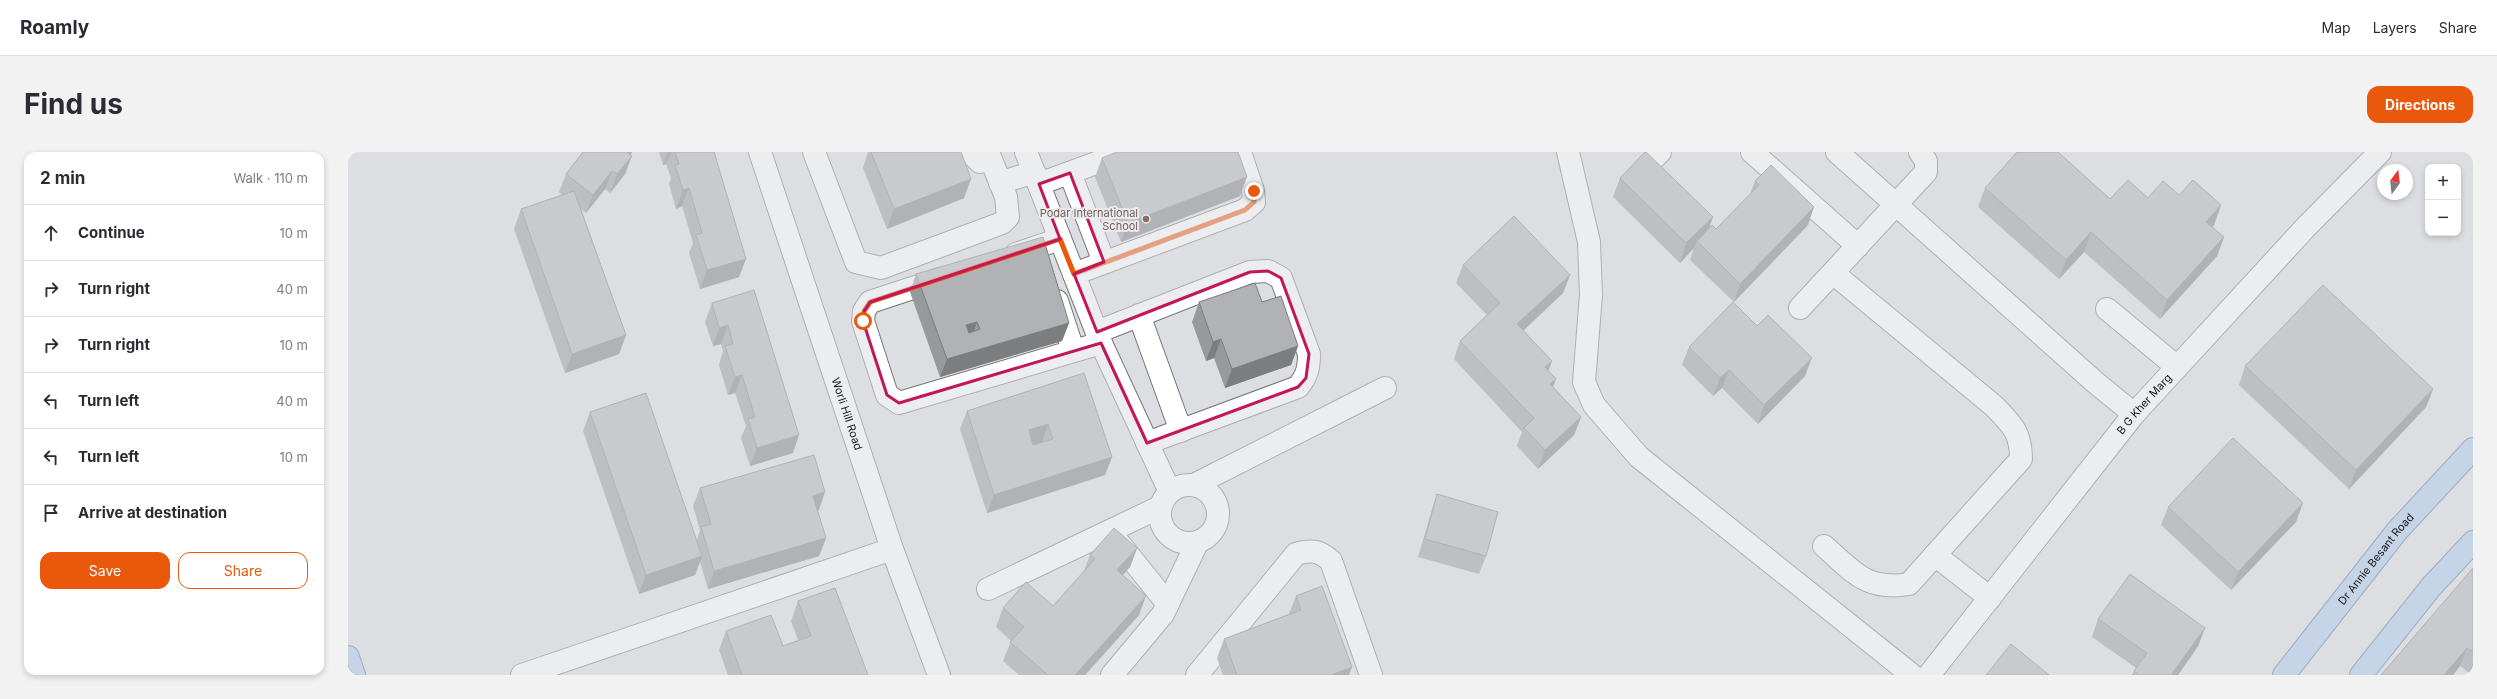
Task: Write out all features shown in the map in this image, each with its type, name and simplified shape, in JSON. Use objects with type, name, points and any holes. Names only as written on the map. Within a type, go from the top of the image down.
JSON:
[{"type":"main road","name":"Dr Annie Besant Road","points":[[2284,675],[2397,531],[2473,448]]},
{"type":"main road","points":[[2361,675],[2432,587],[2473,542]]},
{"type":"main road","points":[[348,657],[354,675]]},
{"type":"street","name":"Worli Hill Road","points":[[760,152],[892,549],[939,675]]},
{"type":"street","points":[[814,152],[856,262],[881,268],[1002,224],[1008,217],[1006,198],[990,156],[980,162],[970,152]]},
{"type":"street","points":[[1026,152],[1099,337],[1147,443],[1165,499],[1159,514],[1162,527],[1171,538],[1183,544],[1197,543],[1209,536],[1217,525],[1218,511],[1215,499],[1206,490],[1194,485]]},
{"type":"street","points":[[1000,183],[1070,173],[1126,152]]},
{"type":"street","points":[[1074,274],[1245,210],[1254,202],[1254,191],[1240,152]]},
{"type":"street","points":[[1568,152],[1589,242],[1591,295],[1584,382],[1594,405],[1639,457],[1912,675]]},
{"type":"street","points":[[1752,152],[1858,246]]},
{"type":"street","points":[[1837,152],[2134,414]]},
{"type":"street","points":[[1800,308],[1926,172],[1926,160],[1920,152]]},
{"type":"street","name":"B G Kher Marg","points":[[1929,675],[2134,414],[2306,227],[2380,152]]},
{"type":"street","points":[[1070,173],[1104,262]]},
{"type":"street","points":[[995,261],[1060,239]]},
{"type":"street","points":[[1040,246],[1073,350]]},
{"type":"street","points":[[958,273],[870,302],[864,311],[863,321],[887,395],[899,403],[1073,350],[1139,315],[1250,272],[1268,271],[1281,278],[1309,354],[1309,367],[1306,378],[1298,387],[1147,443]]},
{"type":"street","points":[[1824,546],[1866,582],[1895,586],[1909,584],[2021,459],[2021,441],[2011,423],[1994,406],[1833,273]]},
{"type":"street","points":[[2107,308],[2177,367]]},
{"type":"street","points":[[1139,315],[1181,431]]},
{"type":"street","points":[[988,589],[1110,531],[1165,499],[1181,486],[1194,485],[1385,388]]},
{"type":"street","points":[[1110,531],[1168,604]]},
{"type":"street","points":[[1112,675],[1163,614],[1197,543]]},
{"type":"street","points":[[522,675],[892,549]]},
{"type":"street","points":[[1197,675],[1296,554],[1312,551],[1322,553],[1331,561],[1368,673]]},
{"type":"street","points":[[1935,555],[1990,598]]},
{"type":"highlighted area","points":[[1070,173],[1104,262],[1074,274],[1097,332],[1250,272],[1268,271],[1281,278],[1309,354],[1306,378],[1298,387],[1147,443],[1101,343],[899,403],[887,395],[863,321],[864,311],[870,302],[1060,239],[1039,184]]},
{"type":"building","points":[[583,152],[627,152],[632,156],[617,174],[612,171],[593,195],[566,174]]},
{"type":"building","points":[[675,152],[714,152],[746,259],[707,270],[696,235],[702,233],[689,188],[683,190],[675,165],[679,164]]},
{"type":"building","points":[[871,152],[961,152],[971,179],[894,209]]},
{"type":"building","name":"Podar International School","points":[[1117,152],[1238,152],[1247,177],[1128,223],[1102,158]]},
{"type":"building","points":[[1645,152],[1713,217],[1686,243],[1620,178]]},
{"type":"building","points":[[2017,152],[2058,152],[2110,199],[2128,180],[2148,198],[2163,181],[2179,195],[2193,180],[2221,205],[2206,222],[2224,237],[2167,300],[2091,232],[2066,260],[1985,188]]},
{"type":"building","points":[[1771,165],[1814,207],[1740,284],[1697,241],[1712,225],[1716,229],[1759,185],[1755,181]]},
{"type":"building","points":[[574,191],[626,335],[572,354],[521,209]]},
{"type":"building","points":[[1514,216],[1570,275],[1517,324],[1552,361],[1545,367],[1556,379],[1550,384],[1581,417],[1545,450],[1524,428],[1534,418],[1460,341],[1500,303],[1463,265]]},
{"type":"building","points":[[1043,237],[1069,323],[947,359],[916,274]],"holes":[[[977,322],[980,329],[969,333],[966,325]]]},
{"type":"building","points":[[1255,283],[1262,302],[1281,296],[1298,346],[1232,369],[1221,339],[1213,342],[1199,302]]},
{"type":"building","points":[[2323,285],[2433,389],[2356,470],[2245,366]]},
{"type":"building","points":[[754,290],[799,435],[757,448],[748,419],[755,417],[742,375],[735,377],[725,346],[733,344],[728,325],[719,328],[712,303]]},
{"type":"building","points":[[1733,302],[1757,326],[1768,315],[1812,358],[1764,405],[1729,370],[1720,378],[1689,347]]},
{"type":"building","points":[[1084,373],[1112,457],[994,495],[967,411]],"holes":[[[1048,424],[1053,439],[1033,445],[1029,430]]]},
{"type":"building","points":[[646,393],[702,556],[646,575],[590,412]]},
{"type":"building","points":[[2233,438],[2303,503],[2238,572],[2168,507]]},
{"type":"building","points":[[814,455],[825,492],[813,496],[826,538],[714,571],[701,527],[711,524],[700,488]]},
{"type":"building","points":[[1437,494],[1498,512],[1486,556],[1425,539]]},
{"type":"building","points":[[1114,528],[1137,548],[1117,570],[1146,596],[1075,675],[1048,675],[1010,642],[1024,627],[1003,608],[1026,582],[1053,606],[1095,559],[1090,555]]},
{"type":"building","points":[[2473,568],[2473,652],[2467,648],[2444,675],[2381,675]]},
{"type":"building","points":[[2130,574],[2205,628],[2171,675],[2139,675],[2134,671],[2147,653],[2098,619]]},
{"type":"building","points":[[1322,586],[1352,667],[1331,675],[1237,675],[1224,639],[1301,610],[1296,596]]},
{"type":"building","points":[[835,588],[868,675],[742,675],[726,631],[771,615],[783,646],[811,636],[798,601]]},
{"type":"building","points":[[2011,644],[2049,675],[1986,675]]},
{"type":"place","name":"Podar International School","points":[[1146,219]]},
{"type":"route","points":[[863,321],[864,311],[870,302],[1060,239],[1074,274],[1245,210],[1254,202],[1254,191]]}]
